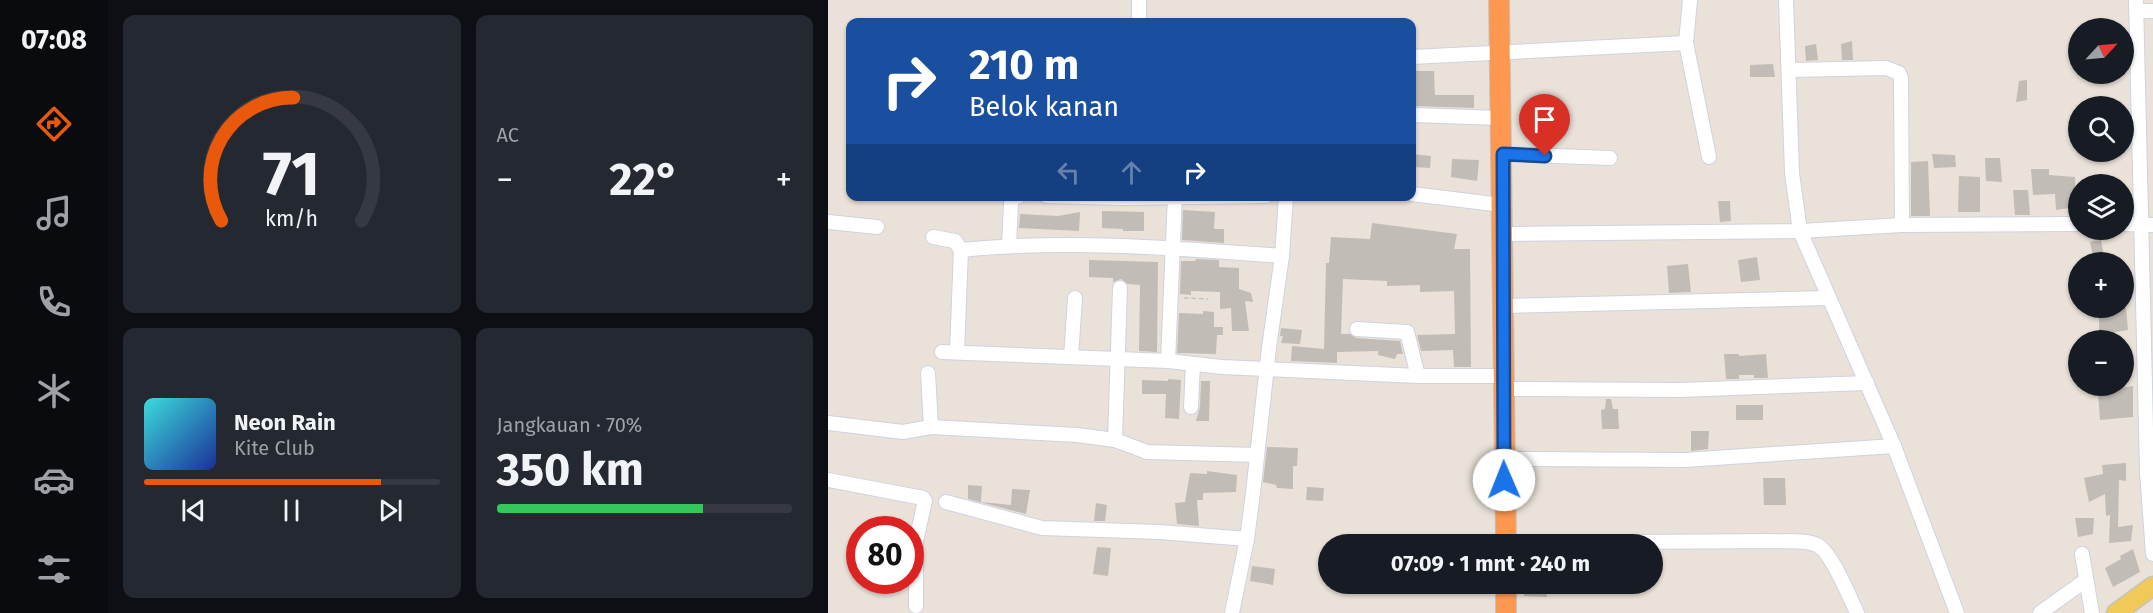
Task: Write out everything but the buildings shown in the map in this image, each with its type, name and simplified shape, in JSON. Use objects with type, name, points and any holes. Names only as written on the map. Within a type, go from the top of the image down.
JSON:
[{"type":"highway","points":[[1499,0],[1500,118],[1503,154],[1506,534]]},
{"type":"highway","points":[[1506,594],[1506,613]]},
{"type":"main road","points":[[2116,613],[2153,586]]},
{"type":"main road","points":[[2137,613],[2153,601]]},
{"type":"street","points":[[1139,0],[1139,18]]},
{"type":"street","points":[[1690,0],[1686,43],[1709,157]]},
{"type":"street","points":[[1786,0],[1792,173],[1800,231],[1894,446],[1957,613]]},
{"type":"street","points":[[2153,11],[2136,5],[2138,89],[2146,224],[2147,472],[2153,554]]},
{"type":"street","points":[[1416,57],[1686,43]]},
{"type":"street","points":[[1790,70],[1886,68],[1899,73],[1901,78],[1902,225]]},
{"type":"street","points":[[2138,89],[2153,88]]},
{"type":"street","points":[[1416,115],[1500,118]]},
{"type":"street","points":[[1503,154],[1610,158]]},
{"type":"street","points":[[1416,194],[1502,205]]},
{"type":"street","points":[[1009,245],[1012,201]]},
{"type":"street","points":[[1168,361],[1175,201]]},
{"type":"street","points":[[1232,613],[1247,539],[1266,368],[1282,256],[1286,201]]},
{"type":"street","points":[[828,222],[877,227]]},
{"type":"street","points":[[1502,234],[1800,231],[1902,225],[2068,224]]},
{"type":"street","points":[[933,237],[955,241],[962,250],[957,352]]},
{"type":"street","points":[[962,250],[1009,245],[1172,248],[1282,256]]},
{"type":"street","points":[[1115,440],[1120,288]]},
{"type":"street","points":[[1071,357],[1075,298]]},
{"type":"street","points":[[1503,306],[1829,298]]},
{"type":"street","points":[[1357,329],[1407,333],[1418,376]]},
{"type":"street","points":[[942,352],[1168,361],[1505,382],[1680,390],[1867,383]]},
{"type":"street","points":[[1191,407],[1193,364]]},
{"type":"street","points":[[928,374],[931,427]]},
{"type":"street","points":[[828,423],[903,432],[931,427],[1077,435],[1115,440],[1147,452],[1257,455]]},
{"type":"street","points":[[1504,459],[1685,460],[1894,446]]},
{"type":"street","points":[[828,480],[923,498],[925,501],[915,552],[916,606]]},
{"type":"street","points":[[945,501],[1042,528],[1160,532],[1247,539]]},
{"type":"street","points":[[1663,542],[1771,541],[1813,544],[1822,549],[1830,560],[1857,613]]},
{"type":"street","points":[[2082,554],[2092,613]]},
{"type":"street","points":[[2040,613],[2086,579]]},
{"type":"path","points":[[1171,298],[1208,299]]},
{"type":"route","points":[[1504,480],[1503,154],[1545,156]]}]
